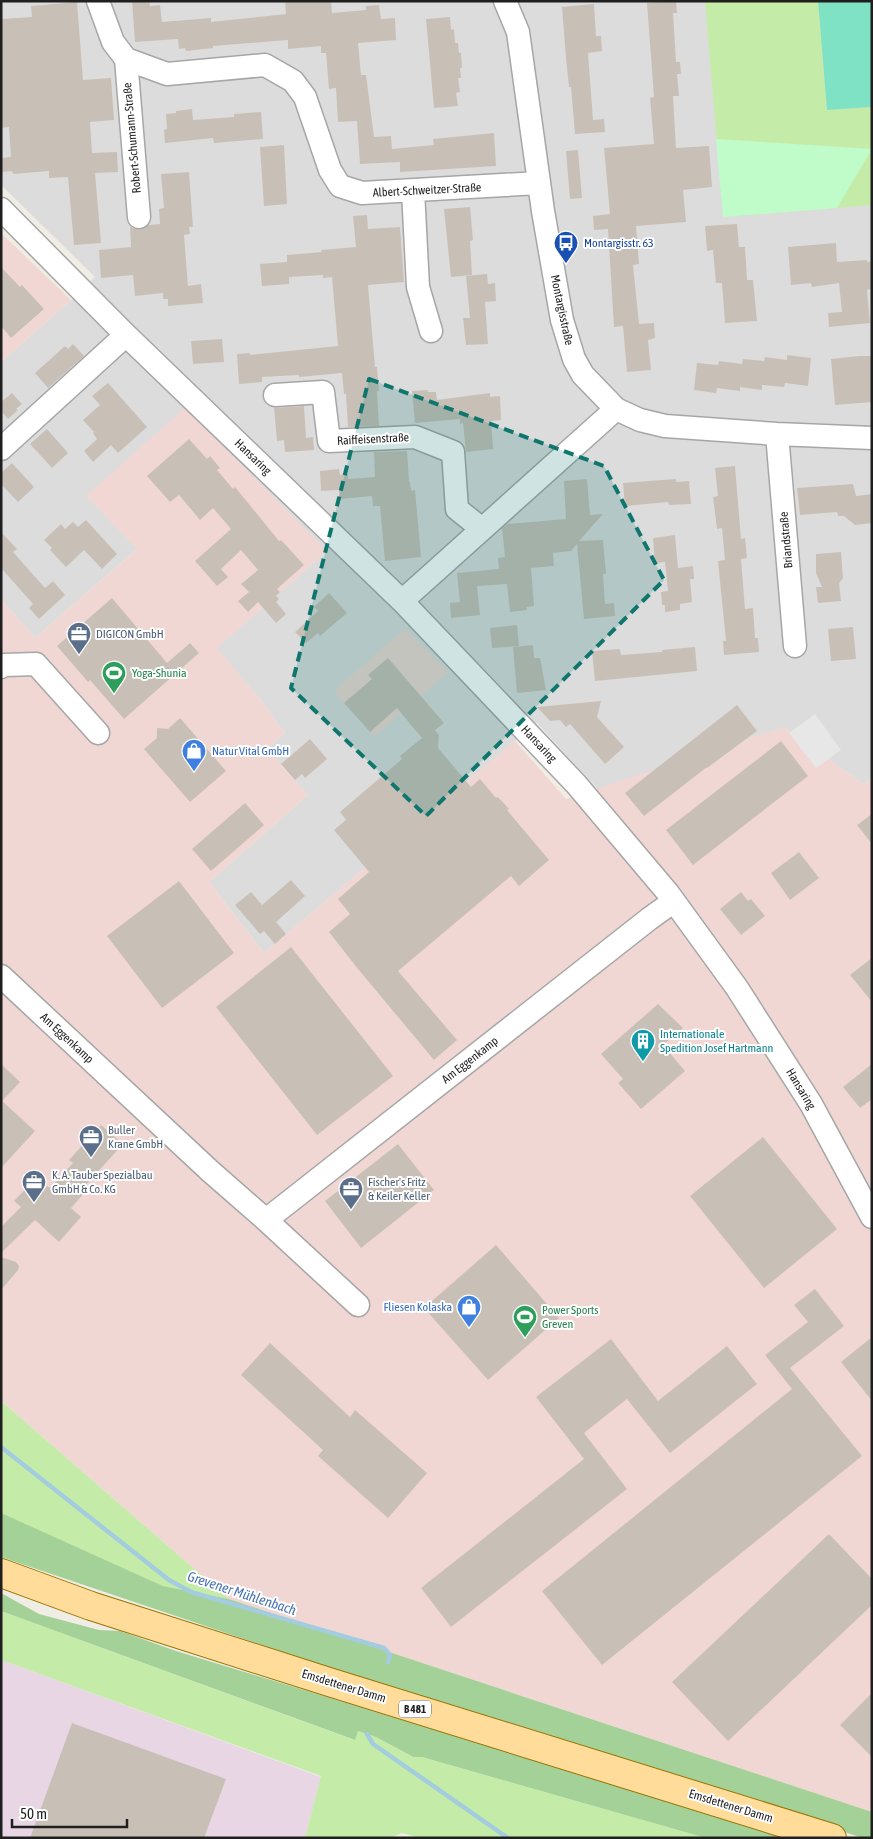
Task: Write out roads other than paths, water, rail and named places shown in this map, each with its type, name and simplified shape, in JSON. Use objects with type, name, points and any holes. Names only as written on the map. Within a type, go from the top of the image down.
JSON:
[{"type":"main road","name":"Emsdettener Damm","points":[[1,1573],[91,1606],[329,1682],[832,1838]]},
{"type":"street","points":[[98,1],[114,42],[126,59]]},
{"type":"street","name":"Montargisstraße","points":[[505,1],[518,32],[539,183],[562,320],[574,359],[583,374],[616,409],[640,420],[665,426],[777,434],[872,438]]},
{"type":"street","name":"Albert-Schweitzer-Straße","points":[[126,59],[167,74],[265,65],[293,81],[305,97],[330,170],[340,186],[362,193],[539,183]]},
{"type":"street","name":"Robert-Schumann-Straße","points":[[126,59],[139,218]]},
{"type":"street","points":[[413,191],[418,287],[431,331]]},
{"type":"street","name":"Hansaring","points":[[1,209],[126,335],[402,601],[576,784],[674,901],[737,988],[800,1086],[872,1217]]},
{"type":"street","points":[[1,449],[126,335]]},
{"type":"street","name":"Raiffeisenstraße","points":[[275,395],[323,392],[329,442],[415,437],[453,452],[457,509],[482,529]]},
{"type":"street","points":[[402,601],[616,409]]},
{"type":"street","name":"Briandstraße","points":[[777,434],[795,646]]},
{"type":"street","points":[[1,667],[4,665],[36,664],[98,733]]},
{"type":"street","name":"Am Eggenkamp","points":[[266,1220],[648,919],[674,901]]},
{"type":"street","name":"Am Eggenkamp","points":[[1,976],[210,1171],[358,1305]]},
{"type":"waterway","name":"Grevener Mühlenbach","points":[[1,1447],[169,1580],[191,1592],[384,1648],[390,1655],[388,1662]]},
{"type":"waterway","name":"Grevener Mühlenbach","points":[[367,1734],[373,1744],[508,1838]]},
{"type":"place","name":"Montargisstr. 63","points":[[566,264]]},
{"type":"place","name":"DIGICON GmbH","points":[[79,655]]},
{"type":"place","name":"Yoga-Shunia","points":[[114,694]]},
{"type":"place","name":"Natur Vital GmbH","points":[[194,772]]},
{"type":"place","name":"Internationale Spedition Josef Hartmann","points":[[643,1062]]},
{"type":"place","name":"Buller Krane GmbH","points":[[91,1158]]},
{"type":"place","name":"K. A. Tauber Spezialbau GmbH & Co. KG","points":[[34,1203]]},
{"type":"place","name":"Fischer's Fritz & Keiler Keller","points":[[351,1210]]},
{"type":"place","name":"Fliesen Kolaska","points":[[469,1328]]},
{"type":"place","name":"Power Sports Greven","points":[[525,1338]]}]
